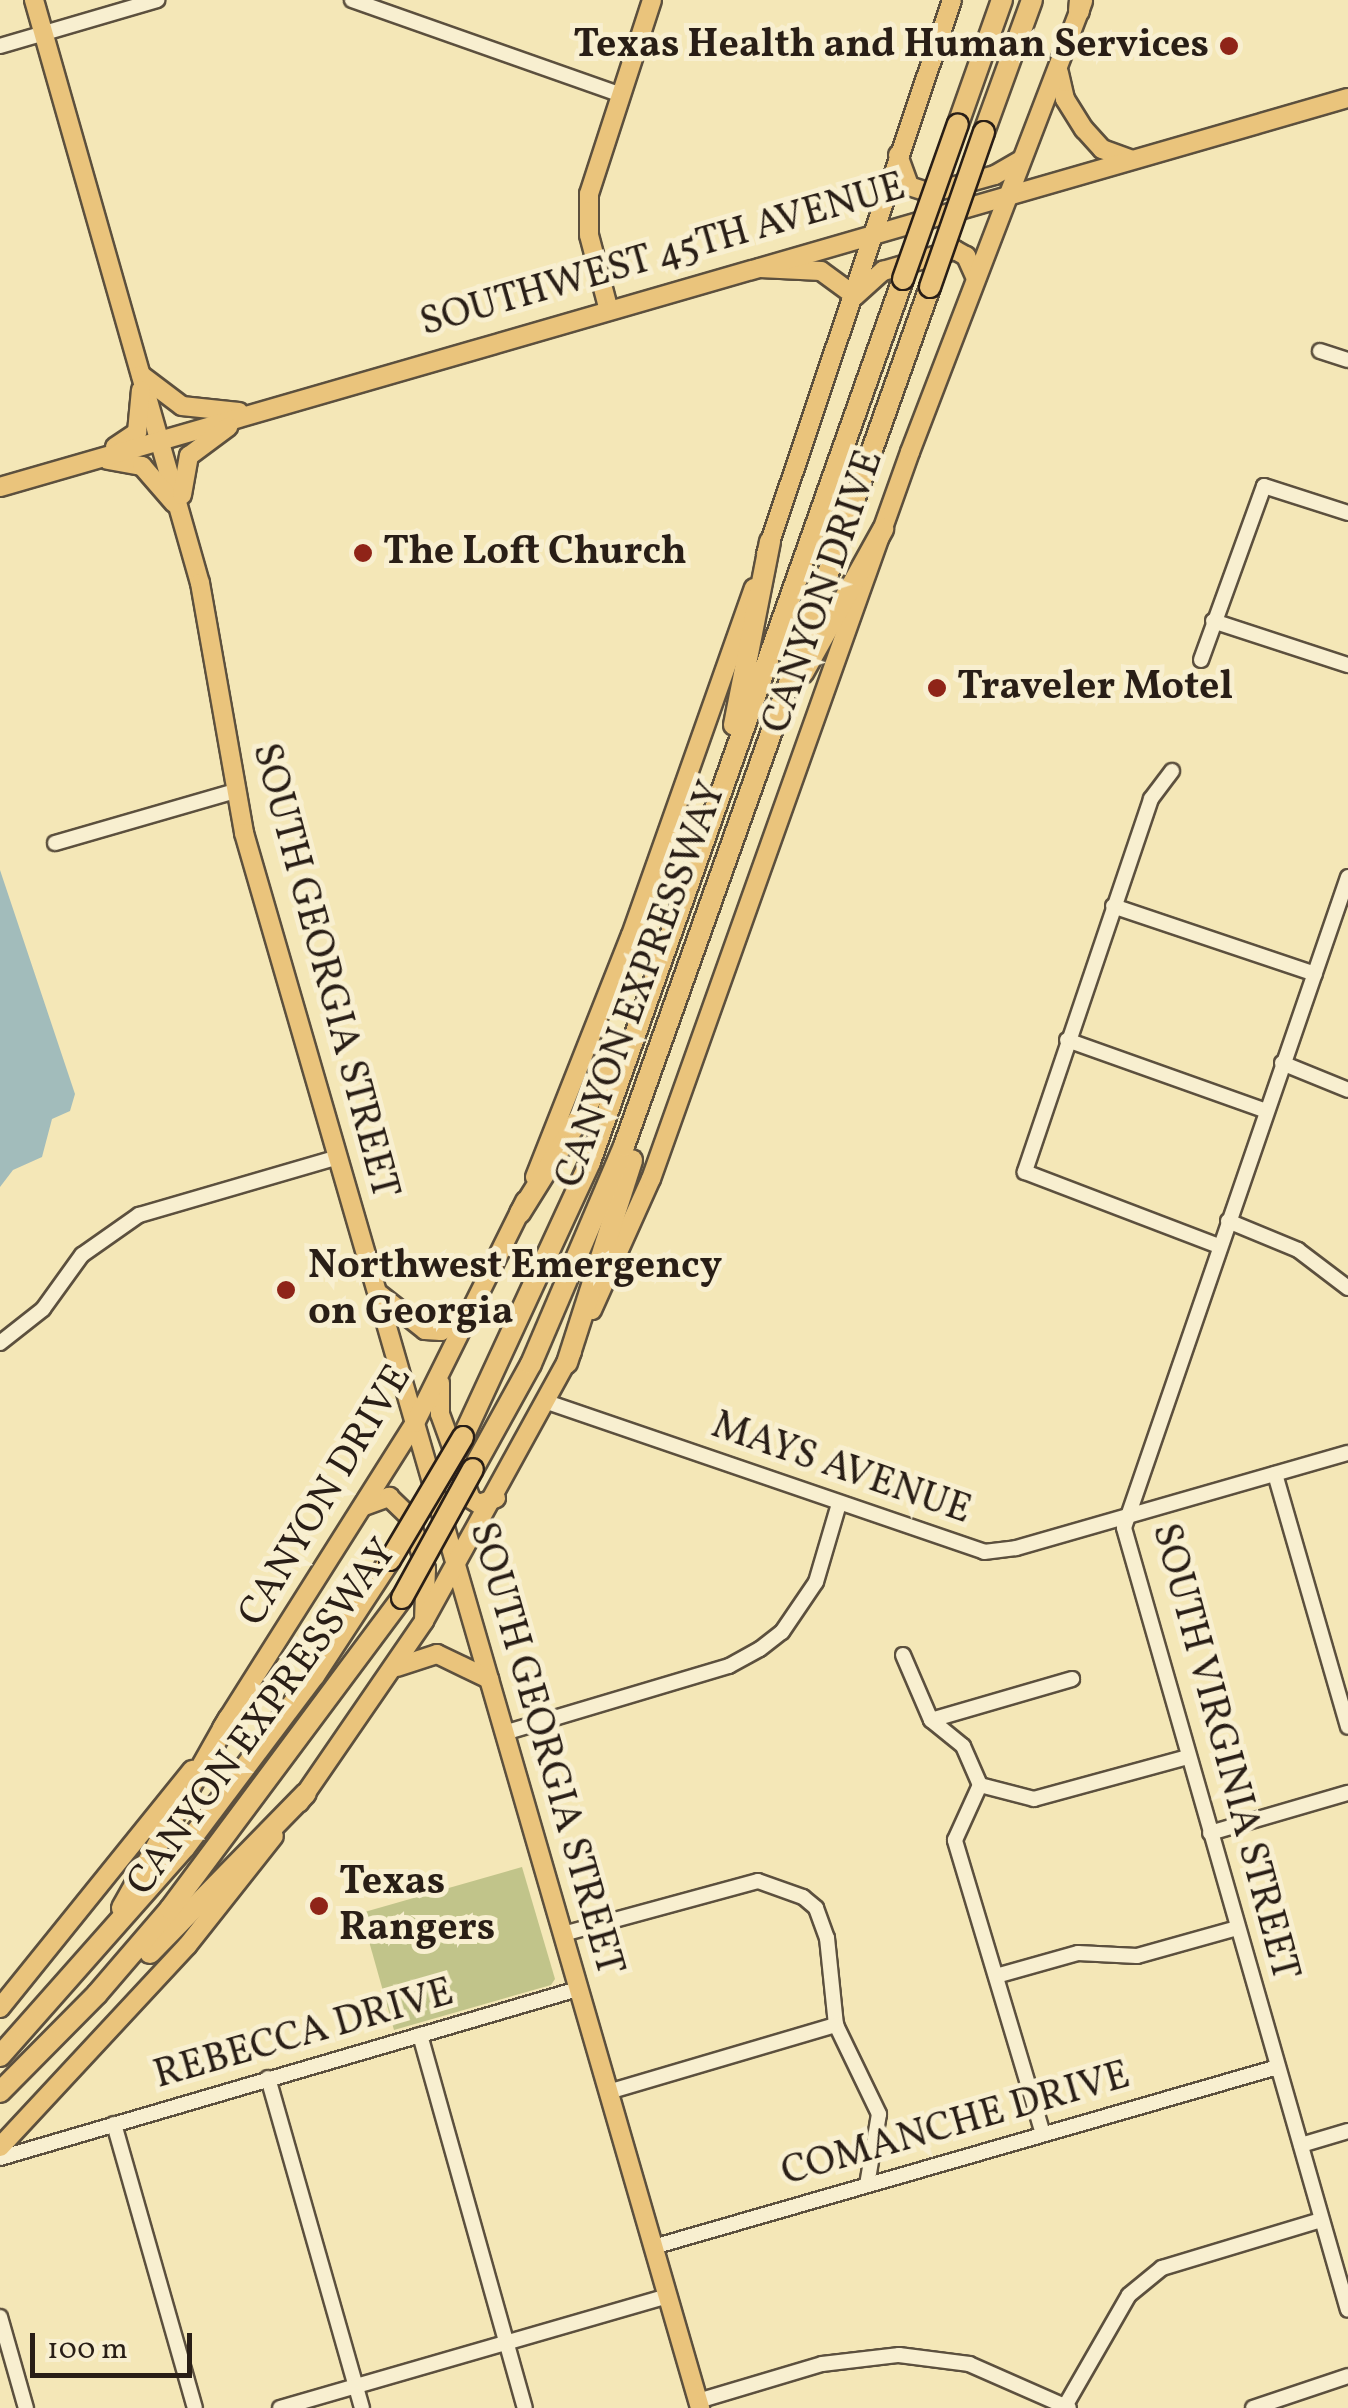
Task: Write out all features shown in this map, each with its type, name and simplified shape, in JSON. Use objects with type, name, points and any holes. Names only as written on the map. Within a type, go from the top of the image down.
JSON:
[{"type":"highway","name":"CANYON EXPRESSWAY","points":[[0,2056],[84,1966],[291,1707],[390,1560],[463,1436],[590,1162],[1002,0]]},
{"type":"highway","name":"CANYON EXPRESSWAY","points":[[0,2092],[111,1979],[288,1758],[402,1598],[473,1469],[578,1261],[658,1051],[1032,0]]},
{"type":"highway","points":[[750,789],[802,674],[883,529]]},
{"type":"highway","points":[[716,810],[770,541]]},
{"type":"highway","points":[[520,1213],[641,1018]]},
{"type":"highway","points":[[567,1363],[654,1082],[658,1051]]},
{"type":"highway","points":[[84,1966],[229,1718]]},
{"type":"highway","points":[[111,1979],[148,1954],[306,1793]]},
{"type":"main road","points":[[608,307],[589,235],[588,194],[652,0]]},
{"type":"main road","name":"CANYON DRIVE","points":[[0,2008],[91,1901],[229,1718],[415,1424],[520,1213],[631,936],[855,296],[873,230],[952,0]]},
{"type":"main road","name":"SOUTH GEORGIA STREET","points":[[35,4],[184,520],[235,791],[699,2405]]},
{"type":"main road","name":"CANYON DRIVE","points":[[0,2146],[188,1946],[306,1793],[424,1622],[496,1498],[567,1363],[651,1179],[1005,195],[1025,157],[1081,4]]},
{"type":"main road","points":[[1059,70],[1065,99],[1084,129],[1102,149],[1131,159]]},
{"type":"main road","name":"SOUTHWEST 45TH AVENUE","points":[[0,487],[873,230],[1348,98]]},
{"type":"main road","points":[[898,154],[910,186],[930,193],[995,175],[1025,157]]},
{"type":"main road","points":[[744,268],[821,271],[855,296],[884,271],[955,250],[966,256],[976,276]]},
{"type":"main road","points":[[142,374],[182,406],[250,414]]},
{"type":"main road","points":[[95,460],[136,432],[142,374]]},
{"type":"main road","points":[[184,520],[183,470],[189,456],[250,414]]},
{"type":"main road","points":[[95,460],[142,466],[184,520]]},
{"type":"main road","points":[[376,1291],[425,1330],[457,1326],[470,1317]]},
{"type":"main road","points":[[442,1372],[440,1414],[456,1464],[471,1499],[479,1504],[496,1498]]},
{"type":"main road","points":[[364,1506],[389,1498],[409,1516],[426,1569],[424,1622]]},
{"type":"main road","points":[[396,1667],[437,1654],[488,1679]]},
{"type":"street","name":"SOUTH GEORGIA STREET","points":[[18,0],[35,4]]},
{"type":"street","points":[[0,46],[157,0]]},
{"type":"street","points":[[352,0],[619,94]]},
{"type":"street","points":[[1320,352],[1348,360]]},
{"type":"street","points":[[1201,660],[1264,486],[1348,513]]},
{"type":"street","points":[[1213,620],[1348,665]]},
{"type":"street","points":[[1172,771],[1151,799],[1025,1172],[1219,1246]]},
{"type":"street","points":[[56,843],[235,791]]},
{"type":"street","name":"SOUTH VIRGINIA STREET","points":[[1348,877],[1345,897],[1282,1063],[1125,1518],[1126,1544],[1348,2310]]},
{"type":"street","points":[[1113,906],[1314,974]]},
{"type":"street","points":[[1068,1040],[1266,1111]]},
{"type":"street","points":[[1282,1063],[1348,1090]]},
{"type":"street","points":[[0,1342],[42,1309],[82,1255],[130,1220],[338,1157]]},
{"type":"street","points":[[1228,1221],[1298,1250],[1348,1288]]},
{"type":"street","name":"MAYS AVENUE","points":[[547,1402],[984,1552],[1125,1518],[1348,1453]]},
{"type":"street","points":[[1275,1474],[1348,1727]]},
{"type":"street","points":[[504,1733],[729,1666],[760,1649],[785,1629],[816,1582],[839,1504]]},
{"type":"street","points":[[902,1656],[931,1720],[963,1746],[980,1785],[956,1840],[1043,2134]]},
{"type":"street","points":[[931,1720],[1072,1679]]},
{"type":"street","points":[[980,1785],[1034,1799],[1188,1757]]},
{"type":"street","points":[[1210,1833],[1348,1793]]},
{"type":"street","points":[[562,1934],[728,1887],[758,1882],[790,1888],[823,1921],[836,2025],[879,2114],[867,2185]]},
{"type":"street","points":[[996,1976],[1078,1953],[1137,1956],[1238,1928]]},
{"type":"street","name":"REBECCA DRIVE","points":[[0,2158],[578,1989]]},
{"type":"street","points":[[608,2092],[836,2025]]},
{"type":"street","points":[[420,2034],[525,2408]]},
{"type":"street","name":"COMANCHE DRIVE","points":[[653,2247],[1278,2067]]},
{"type":"street","points":[[268,2078],[362,2408]]},
{"type":"street","points":[[26,2119],[48,2144]]},
{"type":"street","points":[[114,2124],[195,2408]]},
{"type":"street","points":[[1301,2145],[1348,2132]]},
{"type":"street","points":[[699,2405],[822,2364],[899,2355],[969,2364],[1066,2407],[1130,2295],[1162,2268],[1322,2220]]},
{"type":"street","points":[[280,2408],[667,2296]]},
{"type":"street","points":[[0,2317],[26,2408]]},
{"type":"street","points":[[1252,2408],[1348,2376]]},
{"type":"green space","points":[[522,1867],[555,1979],[551,1985],[394,2030],[361,1913]]},
{"type":"water","points":[[0,870],[75,1094],[70,1111],[52,1119],[42,1157],[13,1170],[0,1187]]},
{"type":"place","name":"Texas Health and Human Services","points":[[1229,46]]},
{"type":"place","name":"The Loft Church","points":[[363,553]]},
{"type":"place","name":"Traveler Motel","points":[[937,688]]},
{"type":"place","name":"Northwest Emergency on Georgia","points":[[286,1290]]},
{"type":"place","name":"Texas Rangers","points":[[319,1906]]}]
